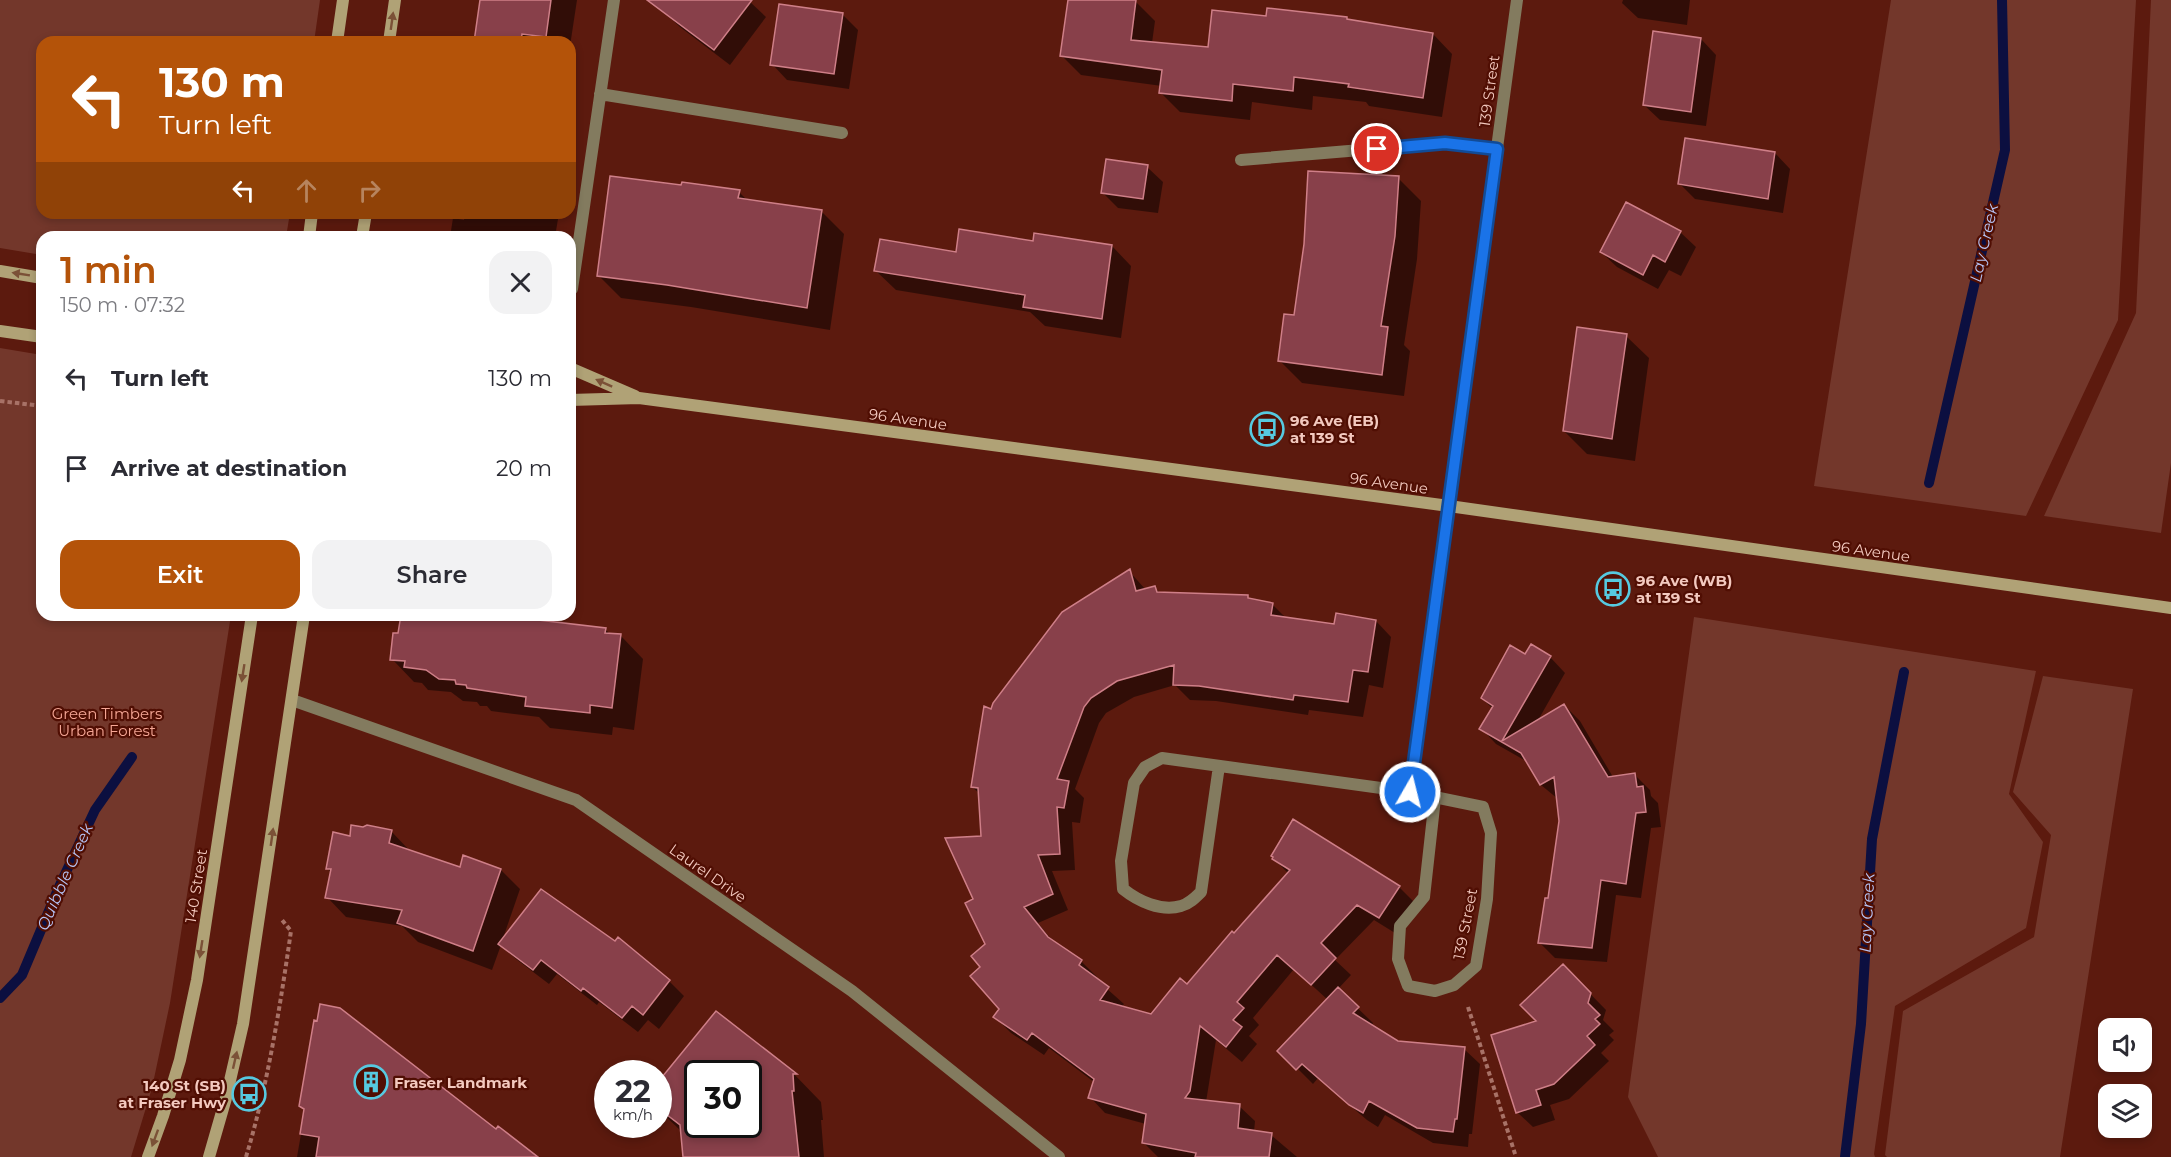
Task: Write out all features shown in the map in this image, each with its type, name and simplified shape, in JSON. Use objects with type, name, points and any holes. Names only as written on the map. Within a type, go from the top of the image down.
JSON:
[{"type":"main road","points":[[338,36],[343,0]]},
{"type":"main road","points":[[390,36],[395,0]]},
{"type":"main road","points":[[0,271],[36,277]]},
{"type":"main road","points":[[0,331],[36,336]]},
{"type":"main road","name":"96 Avenue","points":[[576,371],[639,398]]},
{"type":"main road","name":"96 Avenue","points":[[576,400],[639,398],[1449,506],[2171,608]]},
{"type":"main road","name":"140 Street","points":[[148,1157],[180,1060],[197,980],[251,621]]},
{"type":"main road","points":[[209,1157],[226,1098],[243,1024],[303,621]]},
{"type":"street","points":[[576,267],[614,0]]},
{"type":"street","name":"139 Street","points":[[1410,792],[1517,0]]},
{"type":"street","points":[[600,94],[842,133]]},
{"type":"street","points":[[1241,160],[1445,143],[1497,149]]},
{"type":"street","name":"Laurel Drive","points":[[292,700],[576,800],[852,991],[1059,1157]]},
{"type":"street","name":"139 Street","points":[[1219,766],[1201,892],[1181,907],[1149,905],[1131,895],[1123,889],[1121,861],[1134,783],[1145,767],[1162,758],[1410,792],[1483,807],[1491,833],[1487,899],[1476,966],[1454,985],[1435,992],[1408,986],[1398,959],[1400,926],[1424,897],[1435,798]]},
{"type":"path","points":[[0,402],[36,405]]},
{"type":"path","points":[[246,1157],[266,1077],[291,931],[263,895]]},
{"type":"path","points":[[1468,1007],[1516,1157]]},
{"type":"green space","points":[[0,0],[320,0],[315,36],[36,36],[36,219],[289,219],[287,231],[36,231],[36,254],[0,248]]},
{"type":"green space","points":[[1891,0],[2136,0],[2118,320],[2026,516],[1814,486]]},
{"type":"green space","points":[[2151,0],[2171,0],[2171,463],[2161,533],[2044,516],[2136,313]]},
{"type":"green space","name":"Green Timbers Urban Forest","points":[[0,348],[36,354],[36,621],[230,621],[170,1003],[152,1088],[131,1157],[0,1157]]},
{"type":"green space","points":[[1694,617],[2036,671],[2009,794],[2043,842],[2026,928],[1895,1006],[1875,1157],[1658,1157],[1628,1097]]},
{"type":"green space","points":[[2043,676],[2133,689],[2060,1157],[1887,1157],[1885,1155],[1903,1011],[2034,937],[2051,835],[2013,792]]},
{"type":"building","points":[[480,0],[551,0],[546,36],[522,34],[522,36],[475,36]]},
{"type":"building","points":[[647,0],[752,0],[714,50]]},
{"type":"building","points":[[1068,0],[1136,0],[1131,40],[1208,47],[1212,10],[1266,16],[1267,8],[1347,17],[1347,19],[1433,33],[1423,98],[1348,87],[1349,84],[1294,77],[1293,91],[1233,84],[1232,101],[1159,93],[1162,70],[1060,56]]},
{"type":"building","points":[[779,4],[843,13],[834,74],[770,65]]},
{"type":"building","points":[[1653,31],[1701,38],[1691,112],[1643,105]]},
{"type":"building","points":[[1685,138],[1775,152],[1768,199],[1678,184]]},
{"type":"building","points":[[1106,159],[1148,165],[1143,199],[1101,193]]},
{"type":"building","points":[[1308,171],[1399,176],[1395,236],[1381,326],[1388,327],[1382,375],[1278,361],[1284,314],[1294,315],[1304,244]]},
{"type":"building","points":[[610,176],[740,190],[738,198],[822,210],[807,308],[597,276]]},
{"type":"building","points":[[1626,202],[1681,231],[1665,262],[1653,255],[1643,275],[1600,252]]},
{"type":"building","points":[[959,229],[1033,241],[1034,233],[1112,245],[1102,319],[1023,307],[1025,295],[874,271],[880,239],[956,252]]},
{"type":"building","points":[[1577,327],[1627,334],[1612,439],[1563,431]]},
{"type":"building","points":[[1130,569],[1136,591],[1155,586],[1157,592],[1248,595],[1248,598],[1273,603],[1271,615],[1334,624],[1336,613],[1376,620],[1368,672],[1353,670],[1348,702],[1294,695],[1293,700],[1199,686],[1173,685],[1174,665],[1117,681],[1091,698],[1084,707],[1057,779],[1069,781],[1064,808],[1057,807],[1060,854],[1038,855],[1053,894],[1024,907],[1048,937],[1082,960],[1079,965],[1109,987],[1100,1000],[1151,1014],[1180,978],[1187,984],[1232,931],[1234,933],[1290,870],[1272,859],[1271,856],[1293,819],[1400,886],[1379,918],[1357,905],[1321,943],[1336,958],[1311,985],[1277,955],[1237,1002],[1244,1008],[1233,1020],[1242,1027],[1226,1047],[1200,1026],[1190,1091],[1185,1098],[1240,1104],[1238,1128],[1272,1133],[1269,1157],[1195,1157],[1196,1153],[1142,1143],[1146,1114],[1088,1098],[1094,1079],[1032,1033],[1027,1040],[993,1017],[999,1009],[970,976],[980,967],[971,956],[985,944],[965,903],[973,899],[945,838],[981,836],[978,788],[971,787],[984,706],[991,709],[993,703],[1062,612]]},
{"type":"building","points":[[400,621],[547,621],[606,628],[605,633],[621,634],[612,708],[590,705],[590,713],[525,706],[526,697],[467,688],[466,685],[456,684],[455,680],[439,679],[426,670],[404,667],[405,661],[390,660],[393,633],[398,633]]},
{"type":"building","points":[[1531,644],[1551,656],[1502,741],[1564,704],[1608,777],[1635,773],[1637,787],[1643,786],[1646,812],[1636,813],[1626,884],[1601,880],[1592,948],[1538,943],[1545,898],[1548,898],[1559,821],[1554,777],[1540,785],[1521,753],[1479,729],[1493,706],[1481,698],[1510,645],[1525,654]]},
{"type":"building","points":[[351,825],[363,827],[367,825],[392,830],[389,843],[460,867],[463,855],[501,869],[473,951],[397,923],[402,910],[325,898],[331,869],[326,869],[333,832],[350,836]]},
{"type":"building","points":[[541,889],[615,941],[618,937],[670,980],[643,1015],[632,1006],[622,1018],[583,988],[581,991],[541,960],[533,970],[498,944]]},
{"type":"building","points":[[1563,964],[1591,993],[1588,1003],[1600,1015],[1595,1019],[1600,1024],[1587,1036],[1595,1045],[1554,1084],[1536,1090],[1541,1105],[1516,1113],[1491,1035],[1536,1021],[1520,1005]]},
{"type":"building","points":[[1338,987],[1359,1007],[1353,1013],[1398,1041],[1465,1047],[1457,1119],[1455,1119],[1453,1132],[1417,1128],[1369,1101],[1363,1113],[1349,1105],[1302,1064],[1296,1070],[1277,1051]]},
{"type":"building","name":"Fraser Landmark","points":[[320,1004],[340,1008],[496,1129],[498,1126],[538,1157],[316,1157],[319,1137],[300,1134],[304,1109],[299,1106],[314,1020],[317,1021]]},
{"type":"building","points":[[716,1011],[797,1074],[793,1074],[794,1091],[792,1091],[799,1157],[683,1157],[680,1125],[672,1119],[672,1065]]},
{"type":"waterway","name":"Lay Creek","points":[[1929,483],[2005,150],[2002,0]]},
{"type":"waterway","name":"Lay Creek","points":[[1845,1157],[1861,1024],[1872,839],[1904,672]]},
{"type":"waterway","name":"Quibble Creek","points":[[0,998],[22,975],[95,810],[132,757]]},
{"type":"place","name":"96 Ave (EB) at 139 St","points":[[1267,429]]},
{"type":"place","name":"96 Ave (WB) at 139 St","points":[[1613,589]]},
{"type":"place","name":"Fraser Landmark","points":[[371,1082]]},
{"type":"place","name":"140 St (SB) at Fraser Hwy","points":[[249,1094]]},
{"type":"route","points":[[1377,149],[1445,143],[1497,149],[1410,792]]}]
